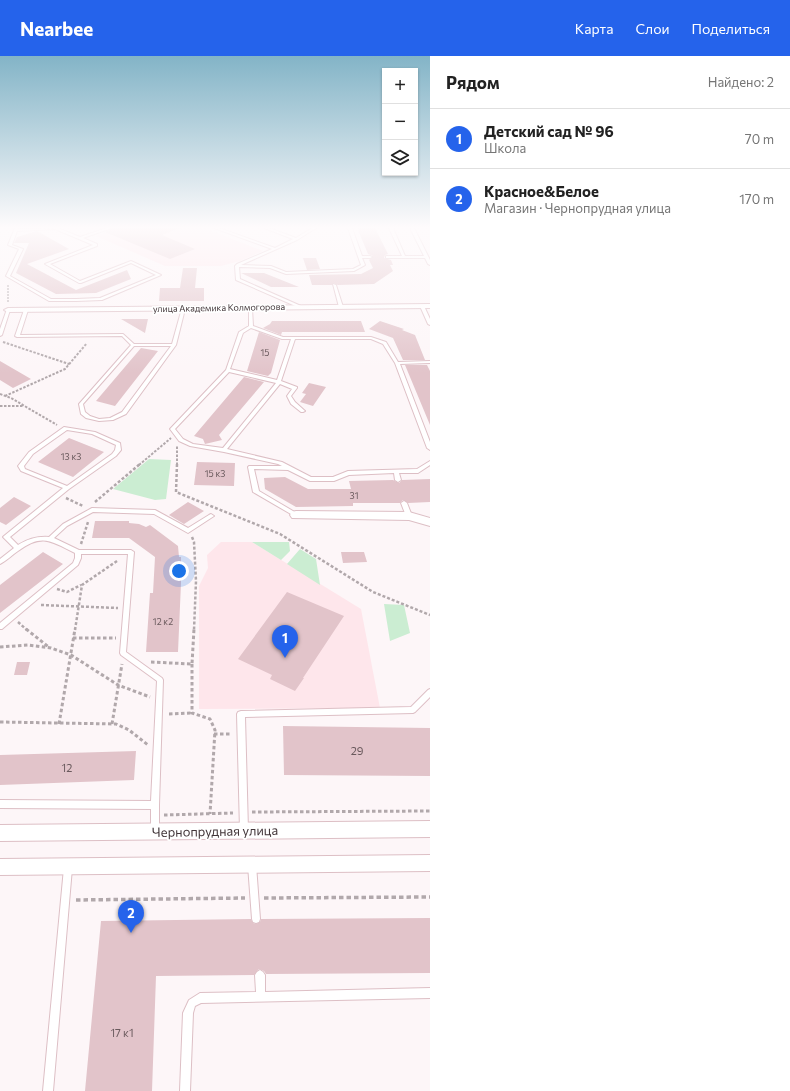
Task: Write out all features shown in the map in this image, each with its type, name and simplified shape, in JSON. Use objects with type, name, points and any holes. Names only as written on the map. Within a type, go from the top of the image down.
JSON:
[{"type":"street","name":"улица Академика Колмогорова","points":[[8,310],[426,306]]},
{"type":"street","points":[[296,515],[409,516],[430,522]]},
{"type":"street","name":"Чернопрудная улица","points":[[0,834],[430,829]]},
{"type":"street","points":[[0,867],[430,863]]},
{"type":"lane","points":[[9,276],[50,300],[76,300],[101,299],[155,276]]},
{"type":"lane","points":[[70,276],[80,282],[95,276]]},
{"type":"lane","points":[[238,276],[238,280],[300,308]]},
{"type":"lane","points":[[334,285],[341,307]]},
{"type":"lane","points":[[74,310],[76,300]]},
{"type":"lane","points":[[426,306],[430,324]]},
{"type":"lane","points":[[133,345],[81,404],[83,412],[88,417],[99,420],[111,419],[124,413],[174,345],[183,308]]},
{"type":"lane","points":[[250,308],[250,327]]},
{"type":"lane","points":[[0,335],[8,310]]},
{"type":"lane","points":[[26,310],[17,336],[123,335],[133,345],[174,345]]},
{"type":"lane","points":[[0,321],[5,319]]},
{"type":"lane","points":[[429,444],[397,363],[385,343],[371,338],[283,338],[250,327],[241,332],[228,370],[172,429],[181,440],[192,445],[224,450],[280,463],[310,479],[334,479],[348,473],[418,470],[430,463]]},
{"type":"lane","points":[[224,450],[279,382],[293,338]]},
{"type":"lane","points":[[397,363],[430,362]]},
{"type":"lane","points":[[228,370],[279,382],[295,388],[289,396],[294,404],[303,411]]},
{"type":"lane","points":[[18,548],[6,537],[58,494],[67,488],[114,455],[118,450],[118,444],[80,429],[66,428],[31,453],[21,466],[23,470],[67,488]]},
{"type":"lane","points":[[289,468],[251,467],[256,492],[296,515]]},
{"type":"lane","points":[[396,471],[398,480]]},
{"type":"lane","points":[[404,503],[409,516]]},
{"type":"lane","points":[[50,539],[65,525],[92,510],[156,512],[188,531],[211,516]]},
{"type":"lane","points":[[0,562],[18,548],[40,538],[50,539],[78,552],[131,552],[124,653],[160,680],[155,832]]},
{"type":"lane","points":[[0,627],[76,564],[78,552]]},
{"type":"lane","points":[[244,830],[241,714],[413,710],[430,692]]},
{"type":"lane","points":[[0,804],[155,805]]},
{"type":"lane","points":[[252,865],[256,919]]},
{"type":"lane","points":[[48,1091],[68,866]]},
{"type":"lane","points":[[260,975],[261,997]]},
{"type":"lane","points":[[185,1091],[188,1014],[192,1003],[200,998],[430,993]]},
{"type":"path","points":[[8,276],[8,310]]},
{"type":"path","points":[[5,396],[61,371],[69,364],[93,335]]},
{"type":"path","points":[[0,341],[69,364]]},
{"type":"path","points":[[0,394],[25,406],[58,426],[66,428]]},
{"type":"path","points":[[0,406],[25,406]]},
{"type":"path","points":[[78,552],[95,502],[176,434]]},
{"type":"path","points":[[181,440],[176,448],[176,492],[280,534],[373,592],[430,615]]},
{"type":"path","points":[[58,494],[92,510]]},
{"type":"path","points":[[188,531],[194,542],[196,580],[192,664],[192,713]]},
{"type":"path","points":[[51,585],[62,593],[68,593],[131,552]]},
{"type":"path","points":[[60,724],[82,585]]},
{"type":"path","points":[[27,605],[127,608]]},
{"type":"path","points":[[12,617],[50,648]]},
{"type":"path","points":[[73,638],[125,638]]},
{"type":"path","points":[[0,647],[28,645],[50,648],[70,655],[118,685],[159,701]]},
{"type":"path","points":[[112,724],[124,653]]},
{"type":"path","points":[[134,661],[192,664]]},
{"type":"path","points":[[159,714],[192,713],[209,718],[213,722],[214,734],[210,814]]},
{"type":"path","points":[[0,722],[112,724],[123,726],[157,753]]},
{"type":"path","points":[[214,734],[242,734]]},
{"type":"path","points":[[155,815],[244,812],[430,811]]},
{"type":"shaded area","points":[[221,542],[252,542],[361,609],[380,708],[199,709],[199,586],[208,568],[207,555]]},
{"type":"green space","points":[[149,459],[171,460],[166,499],[155,500],[113,489]]},
{"type":"green space","points":[[252,542],[289,542],[290,551],[281,560]]},
{"type":"green space","points":[[300,549],[316,559],[320,585],[287,564]]},
{"type":"green space","points":[[384,604],[404,605],[410,633],[390,641]]},
{"type":"building","points":[[22,276],[50,276],[76,290],[111,276],[130,276],[131,279],[96,293],[56,294]]},
{"type":"building","points":[[182,276],[196,276],[195,288],[204,288],[204,301],[159,301],[160,288],[180,288]]},
{"type":"building","points":[[248,276],[272,276],[299,287],[271,287]]},
{"type":"building","points":[[309,276],[385,276],[374,284],[338,285],[333,283],[332,285],[312,285]]},
{"type":"building","points":[[121,319],[148,319],[145,333]]},
{"type":"building","points":[[272,321],[361,321],[365,332],[282,332],[281,335],[263,328]]},
{"type":"building","points":[[380,321],[404,329],[402,330],[415,335],[425,360],[403,360],[393,338],[369,329]]},
{"type":"building","points":[[259,332],[280,340],[271,373],[268,376],[247,371]]},
{"type":"building","points":[[141,348],[158,351],[115,406],[96,401]]},
{"type":"building","points":[[0,361],[31,379],[13,388],[0,380]]},
{"type":"building","points":[[405,365],[427,365],[430,371],[430,425]]},
{"type":"building","points":[[244,377],[264,382],[219,435],[222,440],[205,444],[203,439],[194,436]]},
{"type":"building","points":[[309,383],[326,387],[313,406],[300,402],[306,394],[302,393]]},
{"type":"building","points":[[69,438],[104,452],[73,477],[38,462]]},
{"type":"building","points":[[197,462],[235,463],[234,486],[194,485]]},
{"type":"building","points":[[285,477],[308,489],[351,489],[349,481],[393,480],[399,483],[402,480],[430,479],[430,502],[408,503],[403,500],[400,503],[353,503],[353,506],[296,507],[265,489],[264,478]]},
{"type":"building","points":[[14,497],[31,506],[6,525],[0,522],[0,508]]},
{"type":"building","points":[[188,502],[204,511],[184,524],[169,515]]},
{"type":"building","points":[[95,521],[129,521],[129,523],[139,524],[146,527],[150,525],[178,546],[179,557],[181,557],[181,583],[178,652],[146,652],[150,593],[153,593],[155,557],[129,538],[92,538]]},
{"type":"building","points":[[43,552],[63,564],[0,613],[0,585]]},
{"type":"building","points":[[341,552],[364,552],[367,562],[343,563]]},
{"type":"building","points":[[287,592],[344,616],[295,691],[270,679],[272,675],[238,659]]},
{"type":"building","points":[[17,662],[30,662],[27,675],[14,675]]},
{"type":"building","points":[[283,726],[430,728],[430,776],[284,775]]},
{"type":"building","points":[[136,751],[134,780],[0,785],[0,755]]},
{"type":"building","points":[[430,918],[430,973],[266,974],[264,971],[259,969],[254,975],[156,976],[152,1091],[85,1091],[101,921],[251,919],[253,923],[256,924],[260,922],[261,919]]},
{"type":"place","name":"Детский сад № 96","points":[[285,658]]},
{"type":"place","name":"Красное&Белое","points":[[131,933]]}]
